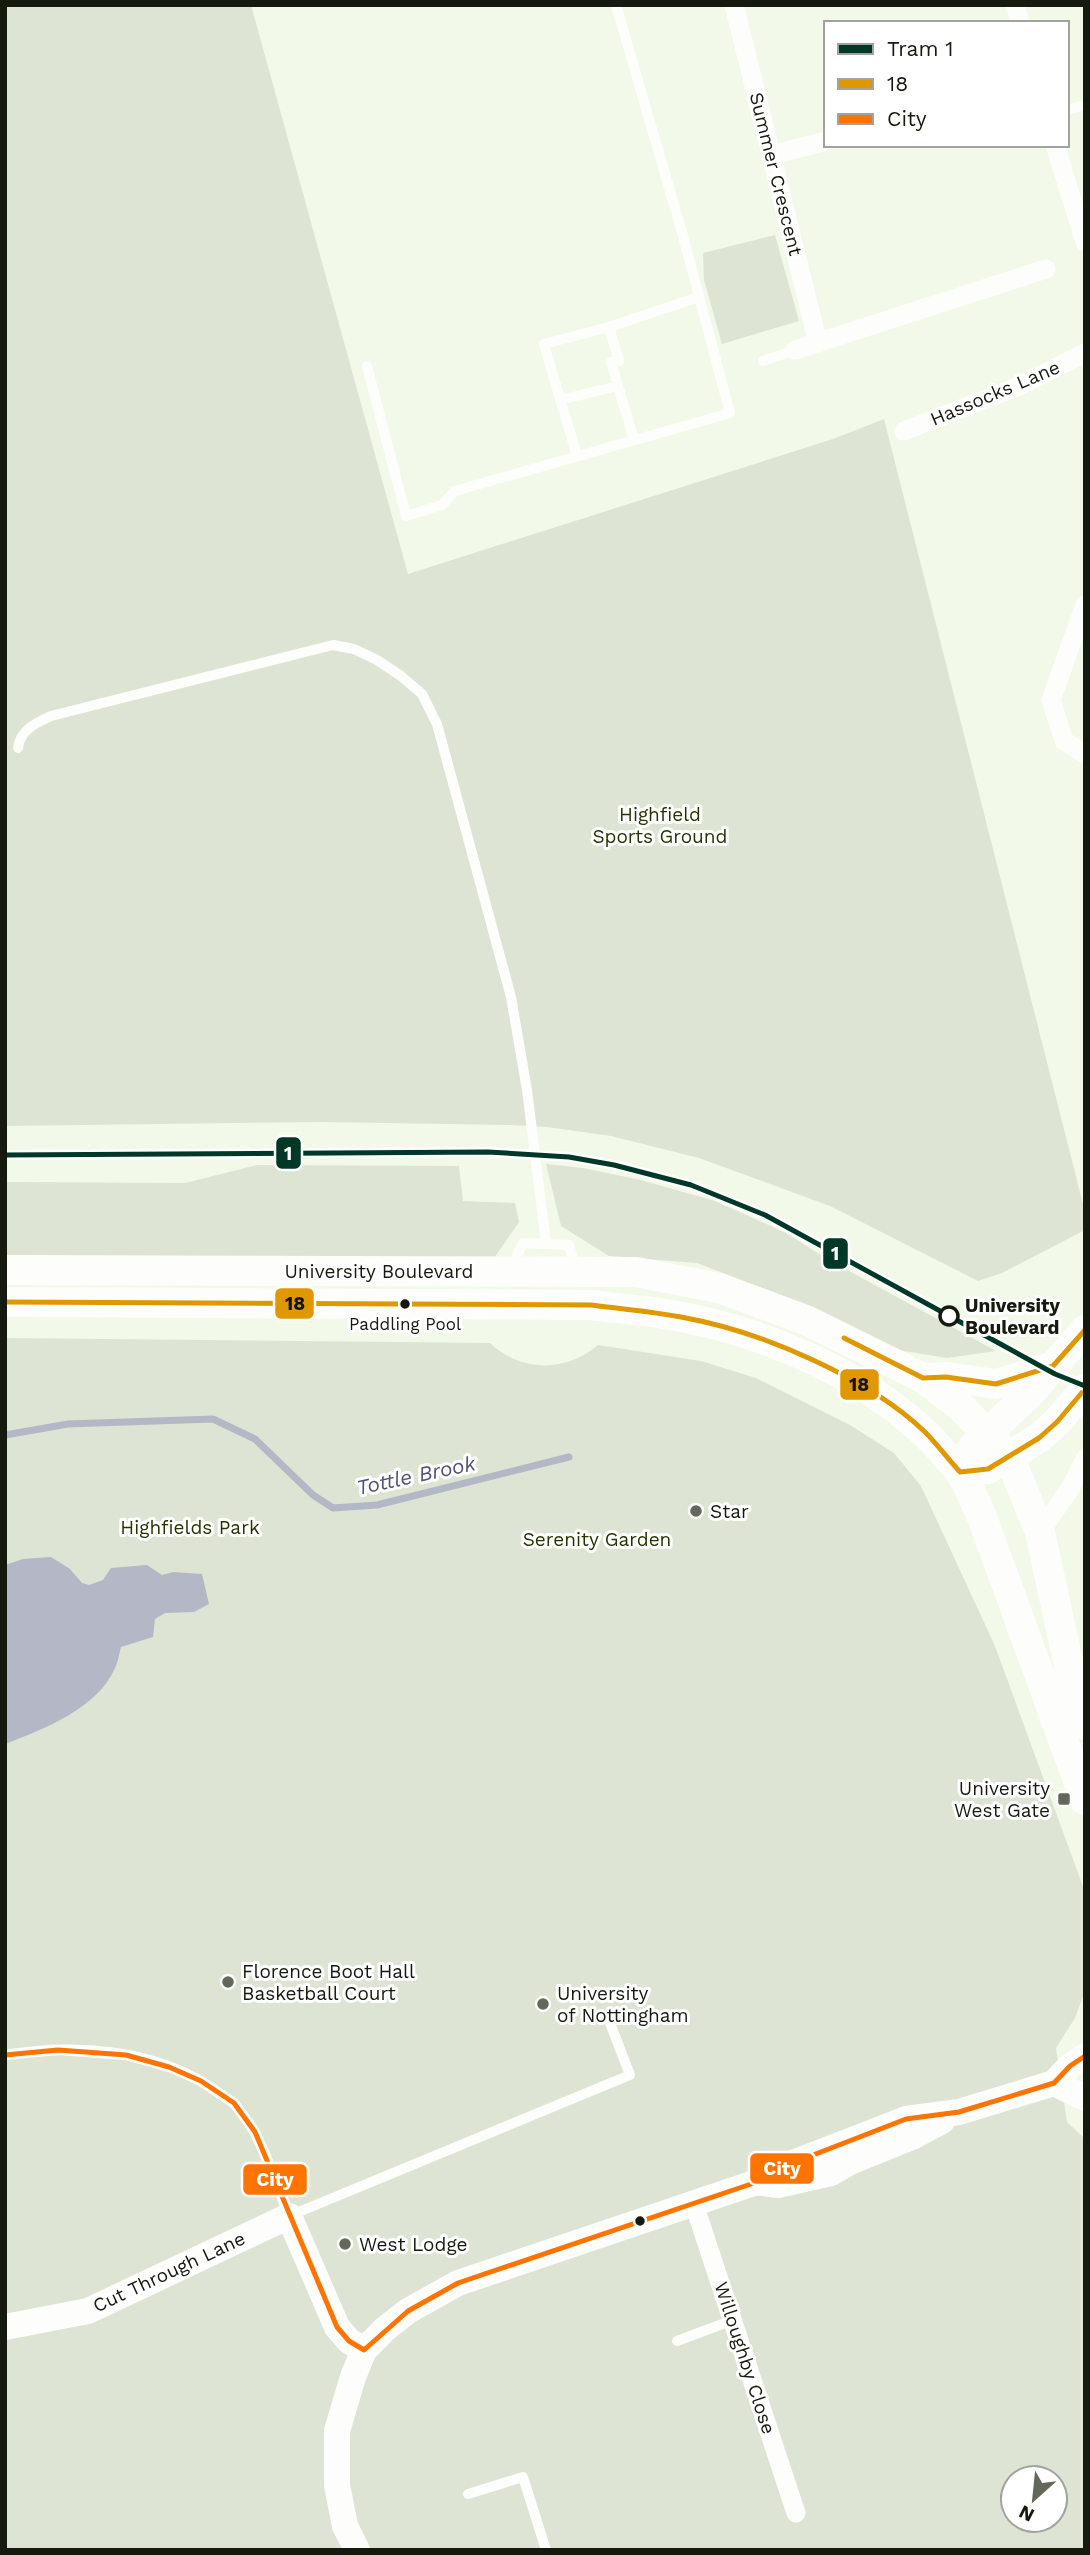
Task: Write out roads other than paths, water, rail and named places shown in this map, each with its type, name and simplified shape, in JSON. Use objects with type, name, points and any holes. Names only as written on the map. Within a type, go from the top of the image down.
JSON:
[{"type":"main road","name":"University Boulevard","points":[[5,1270],[509,1272],[573,1258],[719,1288],[806,1320],[923,1378],[960,1406],[1009,1457],[1040,1532],[1070,1671],[1085,1726]]},
{"type":"main road","name":"University Boulevard","points":[[5,1302],[591,1305],[686,1318],[721,1326],[803,1355],[873,1393],[925,1432],[960,1472],[982,1517],[1085,1800]]},
{"type":"main road","points":[[960,1472],[972,1448],[1032,1391],[1085,1330]]},
{"type":"main road","points":[[923,1378],[946,1377],[996,1384],[1053,1366]]},
{"type":"main road","points":[[960,1472],[988,1469],[1039,1438],[1057,1422],[1085,1389]]},
{"type":"street","name":"Summer Crescent","points":[[734,5],[818,343]]},
{"type":"street","points":[[772,155],[824,142]]},
{"type":"street","points":[[1056,147],[1085,242]]},
{"type":"street","points":[[795,350],[1046,269]]},
{"type":"street","name":"Hassocks Lane","points":[[904,431],[1017,387],[1085,353]]},
{"type":"street","points":[[1085,606],[1051,700],[1064,741],[1085,754]]},
{"type":"street","points":[[1040,1532],[1085,1459]]},
{"type":"street","points":[[767,2183],[790,2164],[906,2119],[959,2112],[1054,2083],[1070,2066],[1085,2056]]},
{"type":"street","points":[[1054,2083],[1085,2098]]},
{"type":"street","points":[[357,2550],[345,2526],[337,2485],[337,2431],[364,2350],[408,2311],[458,2283],[694,2204],[767,2183],[831,2173],[850,2162],[912,2137],[959,2112]]},
{"type":"street","name":"Willoughby Close","points":[[694,2204],[796,2514]]},
{"type":"street","points":[[289,2216],[337,2327],[349,2341],[364,2350]]},
{"type":"street","name":"Cut Through Lane","points":[[5,2327],[88,2311],[289,2216]]},
{"type":"lane","points":[[367,366],[406,516],[442,505],[455,491],[730,413],[704,312],[616,5]]},
{"type":"lane","points":[[577,456],[544,344],[609,327],[699,297]]},
{"type":"lane","points":[[609,327],[619,360],[611,362],[634,440]]},
{"type":"lane","points":[[763,361],[795,350]]},
{"type":"lane","points":[[560,400],[618,386]]},
{"type":"lane","points":[[5,742],[18,743],[33,724],[51,716],[333,645],[354,649],[377,660],[422,694],[437,724],[512,997],[527,1090],[546,1243]]},
{"type":"lane","points":[[509,1272],[523,1243],[546,1243],[573,1258]]},
{"type":"lane","points":[[5,2055],[58,2050],[126,2055],[201,2081],[234,2103],[255,2132],[289,2216],[630,2075],[607,2015]]},
{"type":"lane","points":[[677,2341],[733,2320]]},
{"type":"lane","points":[[468,2494],[523,2477],[546,2550]]},
{"type":"water","points":[[51,1557],[70,1569],[82,1583],[89,1585],[103,1580],[111,1568],[147,1565],[162,1575],[173,1572],[202,1574],[209,1604],[194,1612],[165,1613],[155,1619],[153,1637],[121,1647],[116,1666],[107,1682],[83,1706],[36,1732],[5,1744],[5,1565],[23,1559]]},
{"type":"waterway","name":"Tottle Brook","points":[[5,1435],[68,1424],[213,1419],[255,1439],[313,1495],[333,1508],[377,1505],[569,1457]]},
{"type":"tram line","name":"1","points":[[5,1155],[488,1152],[569,1157],[614,1165],[691,1185],[765,1215],[1055,1374],[1085,1386]]},
{"type":"place","name":"Paddling Pool","points":[[405,1304]]},
{"type":"place","name":"University Boulevard","points":[[949,1316]]},
{"type":"place","name":"Star","points":[[696,1511]]},
{"type":"place","name":"University West Gate","points":[[1064,1799]]},
{"type":"place","name":"Florence Boot Hall Basketball Court","points":[[228,1982]]},
{"type":"place","name":"University of Nottingham","points":[[543,2004]]},
{"type":"place","name":"West Lodge","points":[[345,2244]]},
{"type":"park label","name":"Highfield Sports Ground","points":[[660,825]]},
{"type":"park label","name":"Highfields Park","points":[[190,1527]]},
{"type":"park label","name":"Serenity Garden","points":[[597,1539]]}]
